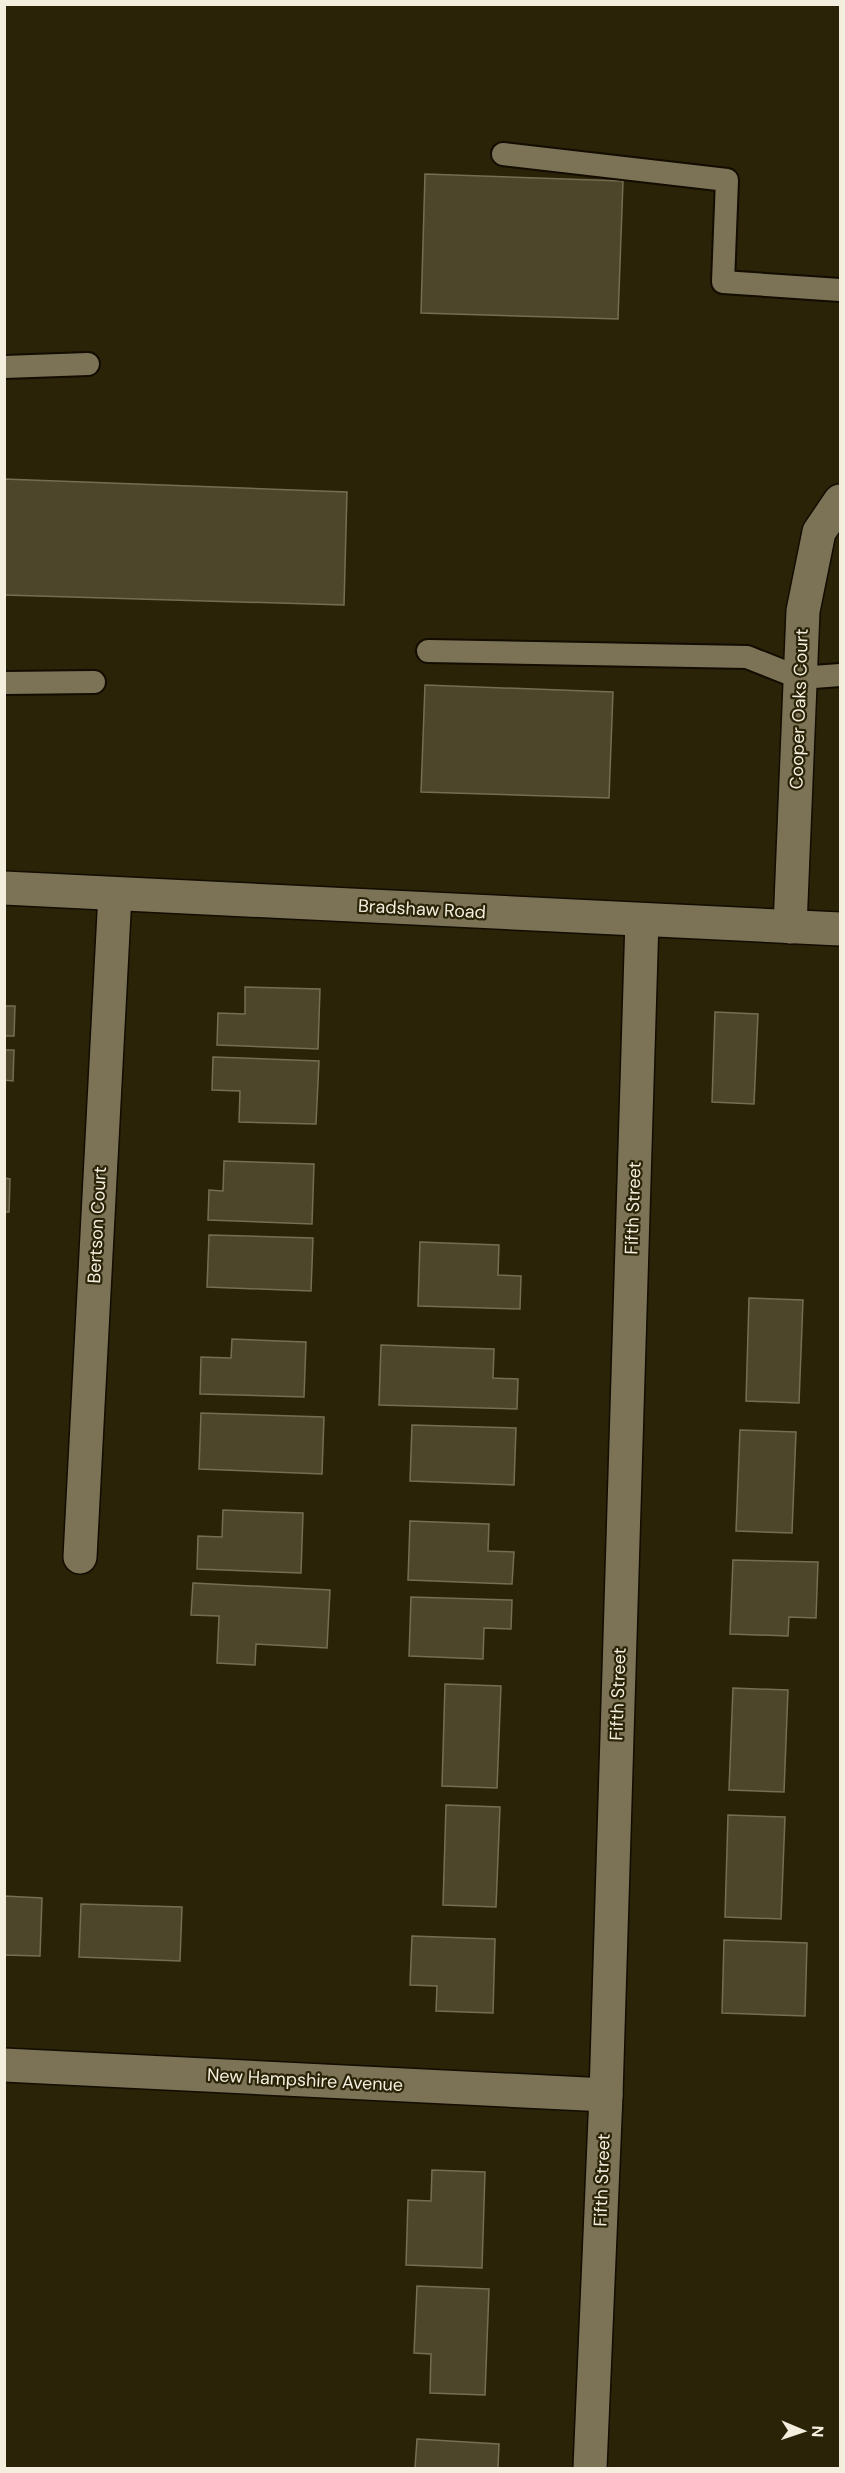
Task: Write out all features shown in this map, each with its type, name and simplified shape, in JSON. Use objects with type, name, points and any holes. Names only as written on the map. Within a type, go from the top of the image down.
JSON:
[{"type":"street","name":"Cooper Oaks Court","points":[[790,927],[803,611],[819,532],[840,501]]},
{"type":"street","name":"Bradshaw Road","points":[[4,888],[840,929]]},
{"type":"street","name":"Bertson Court","points":[[80,1557],[115,894]]},
{"type":"street","name":"Fifth Street","points":[[590,2469],[606,2095],[642,920]]},
{"type":"street","name":"New Hampshire Avenue","points":[[4,2066],[606,2095]]},
{"type":"lane","points":[[503,154],[727,180],[723,282],[840,290]]},
{"type":"lane","points":[[4,367],[88,364]]},
{"type":"lane","points":[[428,651],[747,657],[800,678],[840,675]]},
{"type":"lane","points":[[4,683],[94,682]]},
{"type":"building","points":[[425,174],[623,181],[618,319],[421,313]]},
{"type":"building","points":[[4,479],[347,492],[344,605],[4,595]]},
{"type":"building","points":[[425,685],[613,692],[609,798],[421,792]]},
{"type":"building","points":[[245,987],[320,989],[318,1049],[217,1045],[218,1013],[245,1014]]},
{"type":"building","points":[[4,1006],[15,1006],[14,1036],[4,1036]]},
{"type":"building","points":[[715,1012],[758,1014],[754,1104],[712,1102]]},
{"type":"building","points":[[4,1050],[14,1050],[13,1081],[4,1080]]},
{"type":"building","points":[[213,1057],[319,1061],[316,1124],[239,1122],[240,1091],[212,1090]]},
{"type":"building","points":[[224,1161],[314,1164],[312,1224],[208,1220],[209,1190],[223,1191]]},
{"type":"building","points":[[4,1178],[10,1179],[9,1212],[4,1212]]},
{"type":"building","points":[[209,1235],[313,1238],[311,1291],[207,1287]]},
{"type":"building","points":[[420,1242],[499,1245],[498,1275],[521,1276],[520,1309],[418,1306]]},
{"type":"building","points":[[749,1298],[803,1300],[799,1403],[746,1401]]},
{"type":"building","points":[[232,1339],[306,1342],[304,1397],[200,1394],[201,1357],[231,1358]]},
{"type":"building","points":[[381,1345],[494,1349],[493,1378],[518,1379],[517,1409],[379,1405]]},
{"type":"building","points":[[201,1413],[324,1417],[322,1474],[199,1469]]},
{"type":"building","points":[[412,1425],[516,1428],[514,1485],[410,1481]]},
{"type":"building","points":[[740,1430],[796,1432],[792,1533],[736,1531]]},
{"type":"building","points":[[223,1510],[303,1513],[301,1573],[197,1569],[198,1536],[222,1537]]},
{"type":"building","points":[[410,1521],[489,1524],[488,1551],[514,1552],[512,1584],[408,1580]]},
{"type":"building","points":[[733,1560],[818,1562],[816,1618],[789,1617],[788,1636],[730,1634]]},
{"type":"building","points":[[193,1583],[330,1590],[327,1648],[256,1644],[255,1665],[217,1663],[219,1616],[191,1615]]},
{"type":"building","points":[[411,1597],[512,1600],[511,1629],[484,1628],[483,1659],[409,1656]]},
{"type":"building","points":[[445,1684],[501,1686],[497,1788],[442,1786]]},
{"type":"building","points":[[733,1688],[788,1690],[784,1792],[729,1790]]},
{"type":"building","points":[[446,1805],[500,1807],[496,1907],[443,1905]]},
{"type":"building","points":[[728,1815],[785,1817],[781,1919],[725,1917]]},
{"type":"building","points":[[4,1896],[42,1898],[40,1956],[4,1955]]},
{"type":"building","points":[[81,1904],[182,1907],[180,1961],[79,1957]]},
{"type":"building","points":[[412,1936],[495,1939],[493,2013],[436,2011],[437,1986],[410,1985]]},
{"type":"building","points":[[724,1940],[807,1943],[805,2016],[722,2013]]},
{"type":"building","points":[[432,2170],[485,2172],[482,2268],[406,2265],[408,2200],[431,2201]]},
{"type":"building","points":[[417,2286],[489,2289],[485,2395],[430,2393],[431,2354],[414,2353]]},
{"type":"building","points":[[417,2439],[499,2444],[498,2468],[415,2468]]}]
